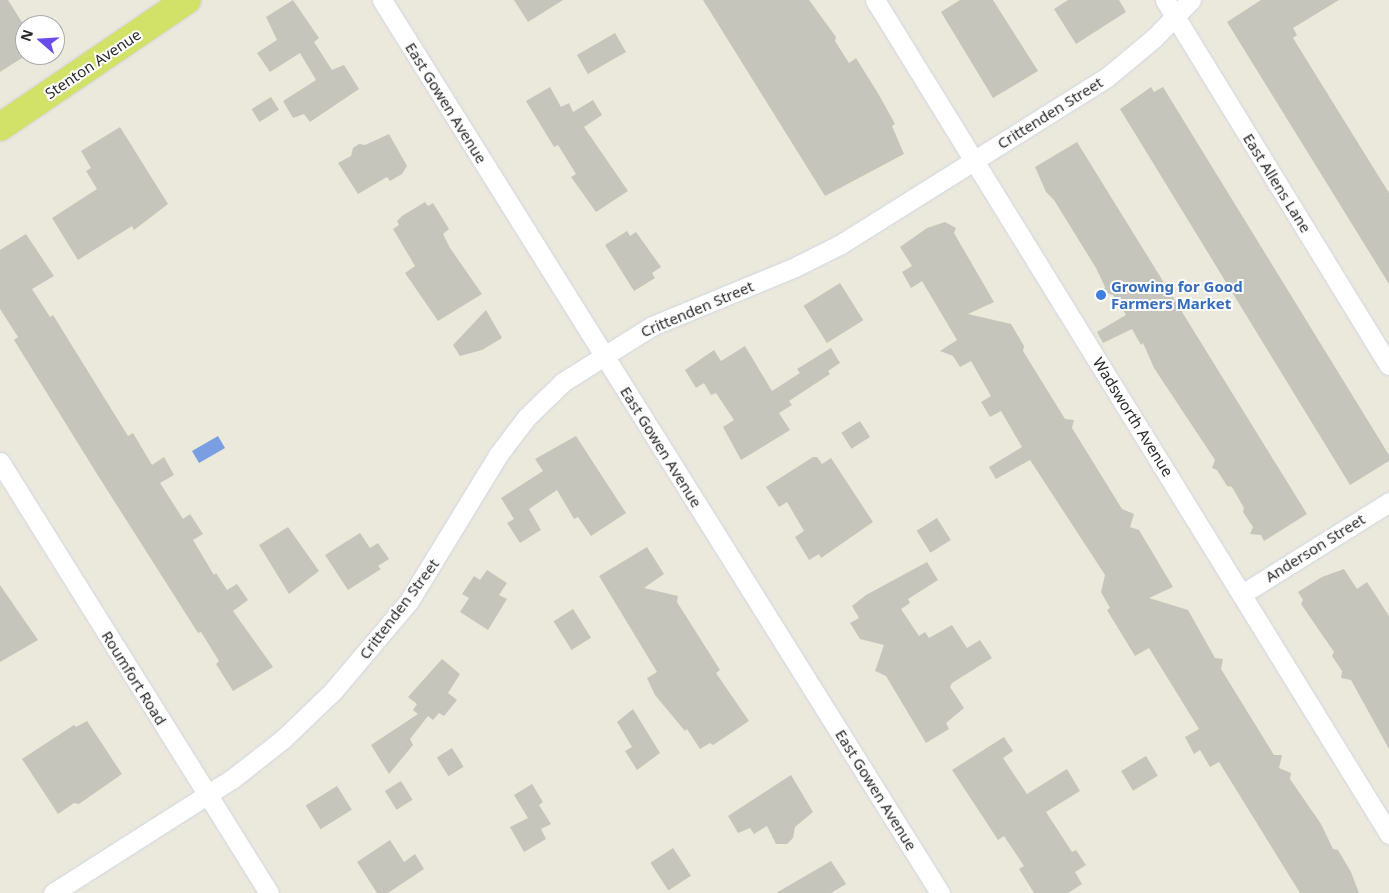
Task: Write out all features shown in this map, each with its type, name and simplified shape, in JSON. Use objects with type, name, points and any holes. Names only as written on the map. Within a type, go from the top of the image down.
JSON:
[{"type":"main road","name":"Stenton Avenue","points":[[0,127],[187,0]]},
{"type":"street","name":"East Gowen Avenue","points":[[382,0],[940,893]]},
{"type":"street","name":"Wadsworth Avenue","points":[[876,0],[1389,834]]},
{"type":"street","name":"East Allens Lane","points":[[1165,0],[1389,365]]},
{"type":"street","name":"Crittenden Street","points":[[53,893],[208,796],[282,739],[354,669],[414,594],[484,474],[512,436],[550,393],[603,354],[674,315],[818,256],[1106,78],[1175,17],[1191,0]]},
{"type":"street","name":"Roumfort Road","points":[[0,462],[269,893]]},
{"type":"street","name":"Anderson Street","points":[[1242,594],[1389,502]]},
{"type":"water","points":[[218,436],[225,448],[199,463],[192,451]]},
{"type":"building","points":[[0,0],[8,0],[17,15],[15,15],[15,62],[0,72]]},
{"type":"building","points":[[293,0],[319,38],[314,42],[332,70],[344,65],[359,89],[310,122],[304,114],[293,118],[283,101],[316,80],[300,53],[270,72],[257,53],[277,40],[266,17]]},
{"type":"building","points":[[514,0],[563,0],[528,22]]},
{"type":"building","points":[[703,0],[809,0],[836,37],[835,41],[849,63],[856,58],[879,95],[895,124],[892,126],[904,154],[825,196]]},
{"type":"building","points":[[960,0],[993,0],[1038,71],[993,98],[941,12]]},
{"type":"building","points":[[1068,0],[1119,0],[1126,12],[1076,44],[1054,9]]},
{"type":"building","points":[[1261,0],[1339,0],[1293,28],[1297,35],[1293,38],[1389,193],[1389,284],[1227,22]]},
{"type":"building","points":[[615,33],[626,52],[588,74],[577,55]]},
{"type":"building","points":[[550,87],[561,107],[569,103],[573,112],[593,100],[602,115],[584,127],[628,191],[596,212],[571,177],[576,174],[558,145],[554,147],[526,101]]},
{"type":"building","points":[[1151,87],[1154,92],[1163,87],[1389,455],[1389,461],[1350,485],[1120,109]]},
{"type":"building","points":[[271,97],[279,110],[259,122],[251,109]]},
{"type":"building","points":[[120,127],[168,204],[134,230],[132,226],[78,260],[52,218],[97,189],[86,171],[91,168],[81,151]]},
{"type":"building","points":[[389,134],[407,166],[402,174],[390,181],[387,177],[358,194],[338,163],[351,156],[353,148],[359,144],[365,145]]},
{"type":"building","points":[[1077,142],[1307,514],[1264,541],[1261,535],[1250,534],[1253,527],[1243,512],[1244,508],[1232,487],[1227,486],[1217,470],[1212,468],[1215,460],[1154,368],[1143,343],[1141,345],[1132,329],[1103,343],[1097,332],[1126,315],[1113,295],[1104,292],[1105,287],[1096,268],[1054,200],[1046,192],[1035,167]]},
{"type":"building","points":[[425,202],[428,206],[433,203],[449,229],[443,234],[450,248],[482,294],[438,321],[405,273],[415,266],[393,229],[399,225],[397,221],[402,216]]},
{"type":"building","points":[[945,222],[956,228],[954,233],[994,302],[968,314],[1011,324],[1024,346],[1023,351],[1065,419],[1074,420],[1072,428],[1122,509],[1134,514],[1130,527],[1139,530],[1173,587],[1149,598],[1188,610],[1215,658],[1223,659],[1221,669],[1274,755],[1282,755],[1279,768],[1291,773],[1290,779],[1321,824],[1333,849],[1338,850],[1351,872],[1359,893],[1300,893],[1219,762],[1210,767],[1200,750],[1194,754],[1185,737],[1199,729],[1149,648],[1135,656],[1107,610],[1110,608],[1101,592],[1105,575],[1030,460],[996,479],[989,467],[1022,447],[1001,411],[990,417],[981,402],[991,396],[971,361],[960,367],[953,356],[940,351],[957,340],[922,281],[911,288],[902,272],[912,266],[900,247],[927,228]]},
{"type":"building","points":[[627,231],[630,236],[636,232],[661,267],[652,273],[655,278],[634,291],[605,245]]},
{"type":"building","points":[[26,234],[54,276],[32,289],[50,317],[53,315],[128,436],[133,433],[152,465],[164,457],[174,475],[160,483],[183,519],[190,514],[203,534],[193,540],[214,575],[216,573],[227,590],[237,584],[248,600],[233,611],[273,667],[233,691],[216,664],[219,661],[201,632],[198,633],[14,340],[18,337],[0,309],[0,250]]},
{"type":"building","points":[[840,283],[863,320],[827,343],[804,306]]},
{"type":"building","points":[[486,310],[502,338],[482,350],[460,356],[453,345]]},
{"type":"building","points":[[745,346],[772,391],[800,373],[797,369],[831,348],[840,363],[828,371],[830,374],[789,401],[792,405],[779,413],[790,430],[741,460],[723,427],[734,420],[716,393],[711,395],[704,383],[696,388],[685,370],[714,350],[721,361]]},
{"type":"building","points":[[860,421],[870,437],[851,449],[841,433]]},
{"type":"building","points":[[576,436],[626,513],[591,536],[578,517],[574,519],[557,490],[529,509],[541,530],[520,543],[507,523],[514,519],[501,498],[543,471],[535,459]]},
{"type":"building","points":[[813,457],[817,457],[822,464],[831,458],[873,522],[821,558],[819,554],[809,560],[795,537],[804,531],[787,502],[779,507],[766,487]]},
{"type":"building","points":[[937,518],[951,540],[930,553],[917,531]]},
{"type":"building","points":[[288,527],[319,571],[289,594],[259,545]]},
{"type":"building","points":[[360,533],[370,548],[378,543],[389,559],[378,566],[381,569],[348,590],[325,555]]},
{"type":"building","points":[[647,547],[664,574],[644,588],[678,596],[677,602],[720,670],[716,673],[749,721],[713,745],[710,743],[700,749],[687,729],[685,731],[655,695],[647,678],[657,672],[599,576]]},
{"type":"building","points":[[927,562],[938,580],[908,599],[910,603],[901,609],[919,636],[925,632],[929,638],[952,625],[967,648],[980,640],[992,658],[952,683],[950,687],[964,708],[946,723],[949,729],[926,743],[886,676],[875,671],[884,645],[860,639],[850,623],[859,618],[852,606],[866,595]]},
{"type":"building","points":[[1344,569],[1357,589],[1367,582],[1389,616],[1389,749],[1351,680],[1341,678],[1342,671],[1332,656],[1334,652],[1301,604],[1303,600],[1298,592],[1322,577]]},
{"type":"building","points":[[487,570],[507,583],[499,595],[507,599],[488,630],[460,612],[469,598],[462,594],[474,576],[480,580]]},
{"type":"building","points":[[0,585],[38,640],[0,662]]},
{"type":"building","points":[[573,609],[591,638],[572,650],[553,621]]},
{"type":"building","points":[[442,659],[460,674],[448,693],[457,700],[444,716],[439,713],[433,720],[428,716],[410,739],[413,745],[389,774],[371,745],[418,714],[413,710],[417,704],[408,697]]},
{"type":"building","points":[[633,709],[660,753],[637,770],[625,751],[632,747],[617,722]]},
{"type":"building","points":[[87,721],[122,774],[79,804],[74,803],[58,814],[22,759],[74,725],[76,727]]},
{"type":"building","points":[[1004,737],[1013,751],[1003,758],[1027,794],[1067,769],[1080,791],[1046,812],[1072,852],[1076,850],[1086,865],[1075,872],[1082,884],[1068,893],[1034,893],[1019,869],[1024,866],[1004,836],[998,840],[952,770]]},
{"type":"building","points":[[452,748],[464,767],[448,776],[437,758]]},
{"type":"building","points":[[1146,756],[1158,776],[1133,791],[1121,771]]},
{"type":"building","points":[[791,775],[813,812],[795,827],[793,838],[787,844],[776,844],[767,826],[754,834],[750,828],[738,833],[728,816]]},
{"type":"building","points":[[401,781],[413,800],[397,810],[385,791]]},
{"type":"building","points":[[532,784],[543,802],[539,805],[551,824],[541,829],[546,839],[524,852],[510,827],[528,818],[514,795]]},
{"type":"building","points":[[337,786],[352,810],[320,829],[306,806]]},
{"type":"building","points":[[390,840],[404,862],[415,854],[424,869],[388,893],[377,893],[357,862]]},
{"type":"building","points":[[673,848],[691,876],[668,890],[650,863]]},
{"type":"building","points":[[831,861],[846,884],[831,893],[776,893]]},
{"type":"place","name":"Growing for Good Farmers Market","points":[[1101,295]]}]
